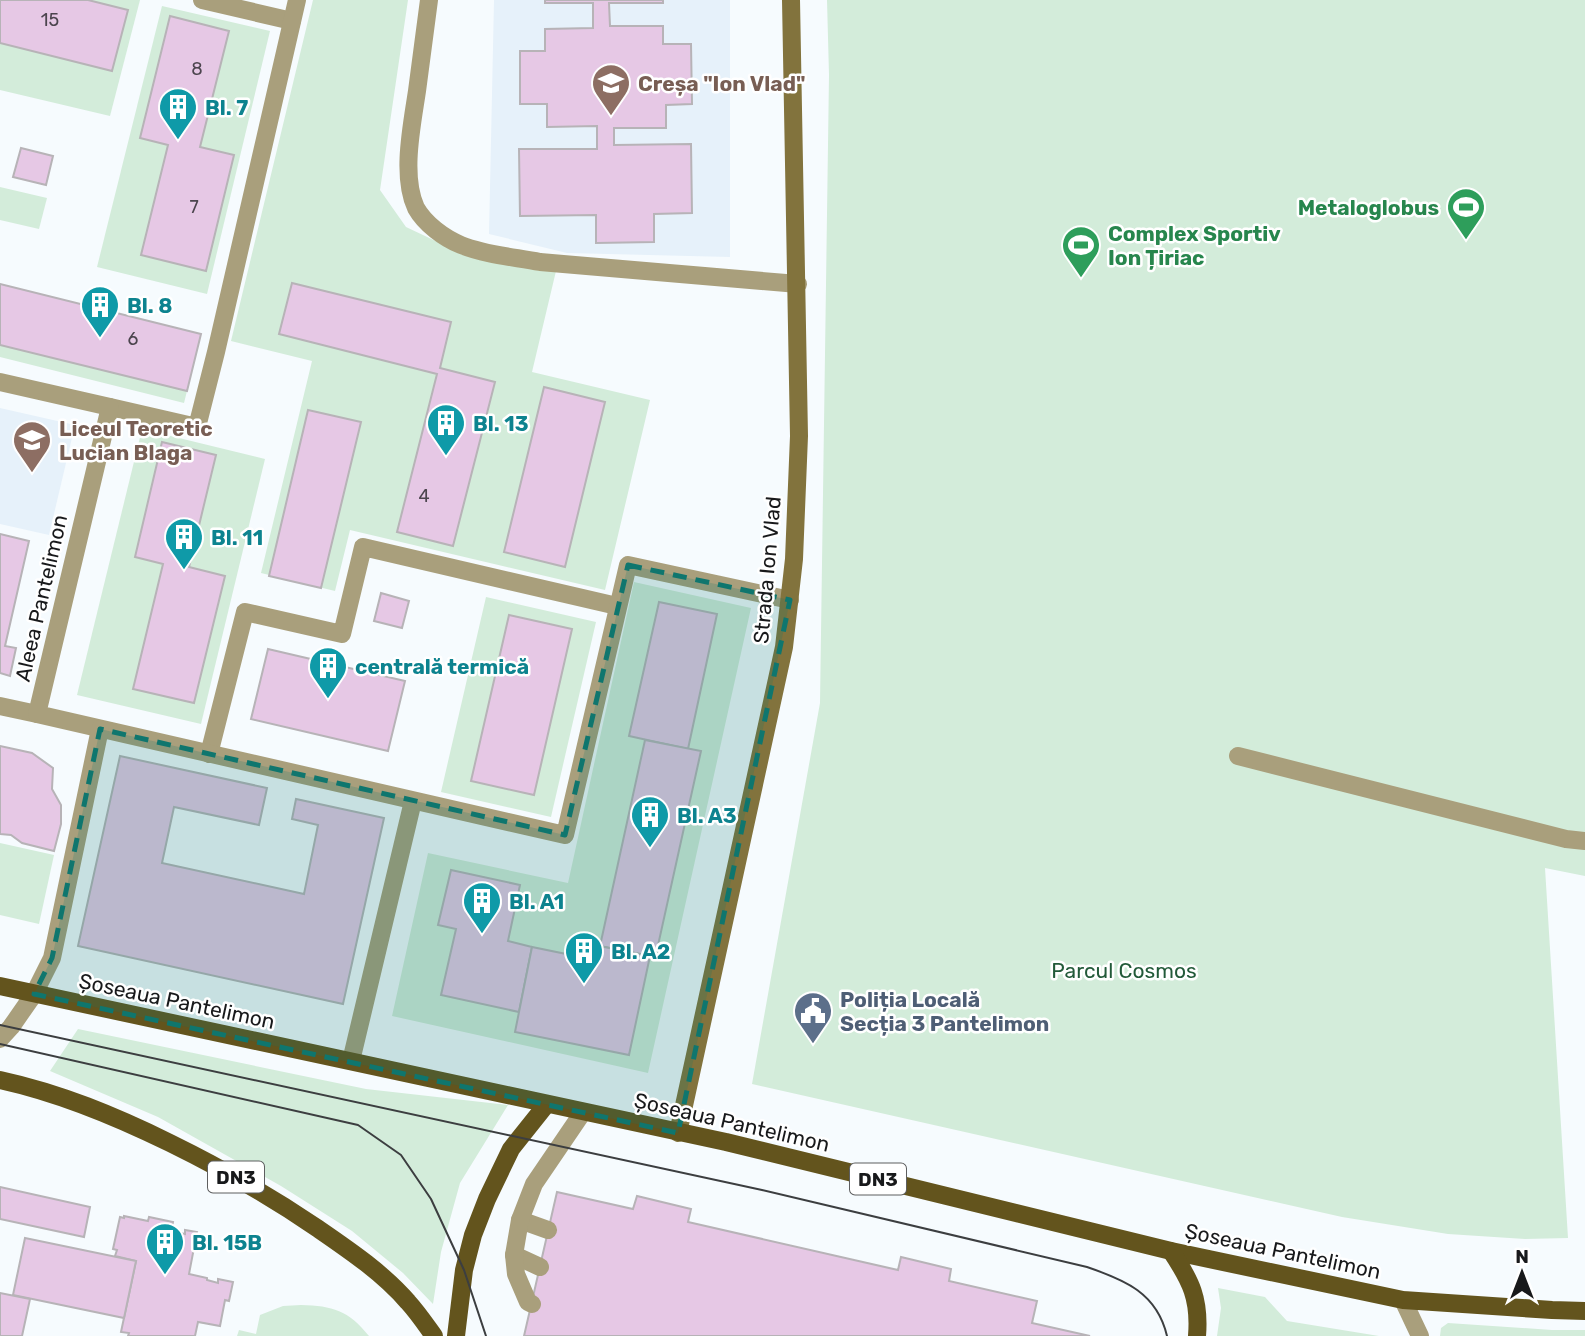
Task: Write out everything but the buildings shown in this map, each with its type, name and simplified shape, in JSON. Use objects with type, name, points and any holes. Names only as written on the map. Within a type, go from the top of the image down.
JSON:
[{"type":"main road","name":"Șoseaua Pantelimon","points":[[0,986],[753,1149],[1171,1251],[1403,1300],[1585,1311]]},
{"type":"main road","name":"DN3","points":[[0,1080],[56,1095],[133,1125],[277,1200],[379,1274],[408,1301],[434,1336]]},
{"type":"main road","points":[[456,1336],[464,1270],[487,1199],[511,1149],[546,1105]]},
{"type":"main road","points":[[1171,1251],[1195,1295],[1198,1325],[1196,1336]]},
{"type":"street","points":[[202,0],[292,21]]},
{"type":"street","points":[[0,382],[197,427],[297,0]]},
{"type":"street","points":[[429,0],[409,150],[410,190],[417,209],[436,230],[461,245],[540,262],[798,284]]},
{"type":"street","name":"Strada Ion Vlad","points":[[678,1133],[784,647],[790,600],[799,436],[792,0]]},
{"type":"street","name":"Aleea Pantelimon","points":[[110,407],[37,714],[565,835],[617,606]]},
{"type":"street","points":[[209,754],[245,612],[342,634],[363,547],[617,606],[628,565],[790,600]]},
{"type":"street","points":[[0,706],[37,714]]},
{"type":"street","points":[[0,1040],[34,994],[52,958],[100,729]]},
{"type":"street","points":[[1238,756],[1566,839],[1585,841]]},
{"type":"street","points":[[351,1061],[413,801]]},
{"type":"street","points":[[532,1304],[528,1303],[516,1273],[514,1255],[520,1220],[534,1184],[583,1112]]},
{"type":"street","points":[[520,1220],[548,1230]]},
{"type":"street","points":[[514,1255],[540,1267]]},
{"type":"street","points":[[1403,1300],[1420,1336]]},
{"type":"highlighted area","points":[[628,565],[790,600],[678,1133],[34,994],[52,958],[100,729],[565,835]]},
{"type":"shaded area","name":"Creșa \"Ion Vlad\"","points":[[494,0],[730,0],[730,257],[567,253],[489,234]]},
{"type":"shaded area","name":"Liceul Teoretic Lucian Blaga","points":[[0,408],[75,425],[49,535],[0,524]]},
{"type":"green space","points":[[0,0],[140,0],[110,116],[0,90]]},
{"type":"green space","points":[[313,0],[408,0],[380,190],[406,227],[459,252],[556,271],[532,372],[650,400],[605,590],[350,530],[335,591],[261,573],[312,361],[231,341]]},
{"type":"green space","name":"Parcul Cosmos","points":[[827,0],[1585,0],[1585,876],[1545,868],[1568,1238],[1525,1239],[1448,1234],[1342,1217],[752,1084],[820,703],[829,75]]},
{"type":"green space","points":[[162,6],[270,31],[207,294],[97,267]]},
{"type":"green space","points":[[0,187],[47,198],[39,229],[0,220]]},
{"type":"green space","points":[[0,345],[187,391],[184,403],[0,357]]},
{"type":"green space","points":[[142,429],[265,459],[201,724],[77,695]]},
{"type":"green space","points":[[634,582],[751,608],[648,1073],[392,1016],[428,853],[568,883]]},
{"type":"green space","points":[[486,597],[596,622],[551,817],[441,792]]},
{"type":"green space","points":[[0,843],[54,855],[39,924],[0,915]]},
{"type":"green space","points":[[78,1029],[366,1089],[508,1105],[460,1183],[441,1252],[433,1304],[403,1273],[352,1231],[281,1186],[158,1117],[50,1071]]},
{"type":"green space","points":[[1218,1288],[1265,1297],[1287,1321],[1379,1336],[1217,1336],[1221,1308]]},
{"type":"green space","points":[[301,1305],[339,1311],[354,1320],[369,1336],[237,1336],[239,1330],[256,1334],[260,1315],[283,1306]]},
{"type":"green space","points":[[1448,1323],[1585,1330],[1585,1336],[1440,1336],[1441,1328]]},
{"type":"tram line","points":[[0,1025],[762,1190],[1087,1267],[1138,1290],[1156,1309],[1167,1336]]},
{"type":"tram line","points":[[0,1044],[358,1125],[401,1155],[431,1199],[464,1270],[486,1336]]},
{"type":"place","name":"Creșa \"Ion Vlad\"","points":[[611,117]]},
{"type":"place","name":"Bl. 7","points":[[178,141]]},
{"type":"place","name":"Metaloglobus","points":[[1466,241]]},
{"type":"place","name":"Complex Sportiv Ion Țiriac","points":[[1081,279]]},
{"type":"place","name":"Bl. 8","points":[[100,339]]},
{"type":"place","name":"Bl. 13","points":[[446,457]]},
{"type":"place","name":"Liceul Teoretic Lucian Blaga","points":[[32,474]]},
{"type":"place","name":"Bl. 11","points":[[184,571]]},
{"type":"place","name":"centrală termică","points":[[328,700]]},
{"type":"place","name":"Bl. A3","points":[[650,849]]},
{"type":"place","name":"Bl. A1","points":[[482,935]]},
{"type":"place","name":"Bl. A2","points":[[584,985]]},
{"type":"place","name":"Poliția Locală Secția 3 Pantelimon","points":[[813,1045]]},
{"type":"place","name":"Bl. 15B","points":[[165,1276]]}]
